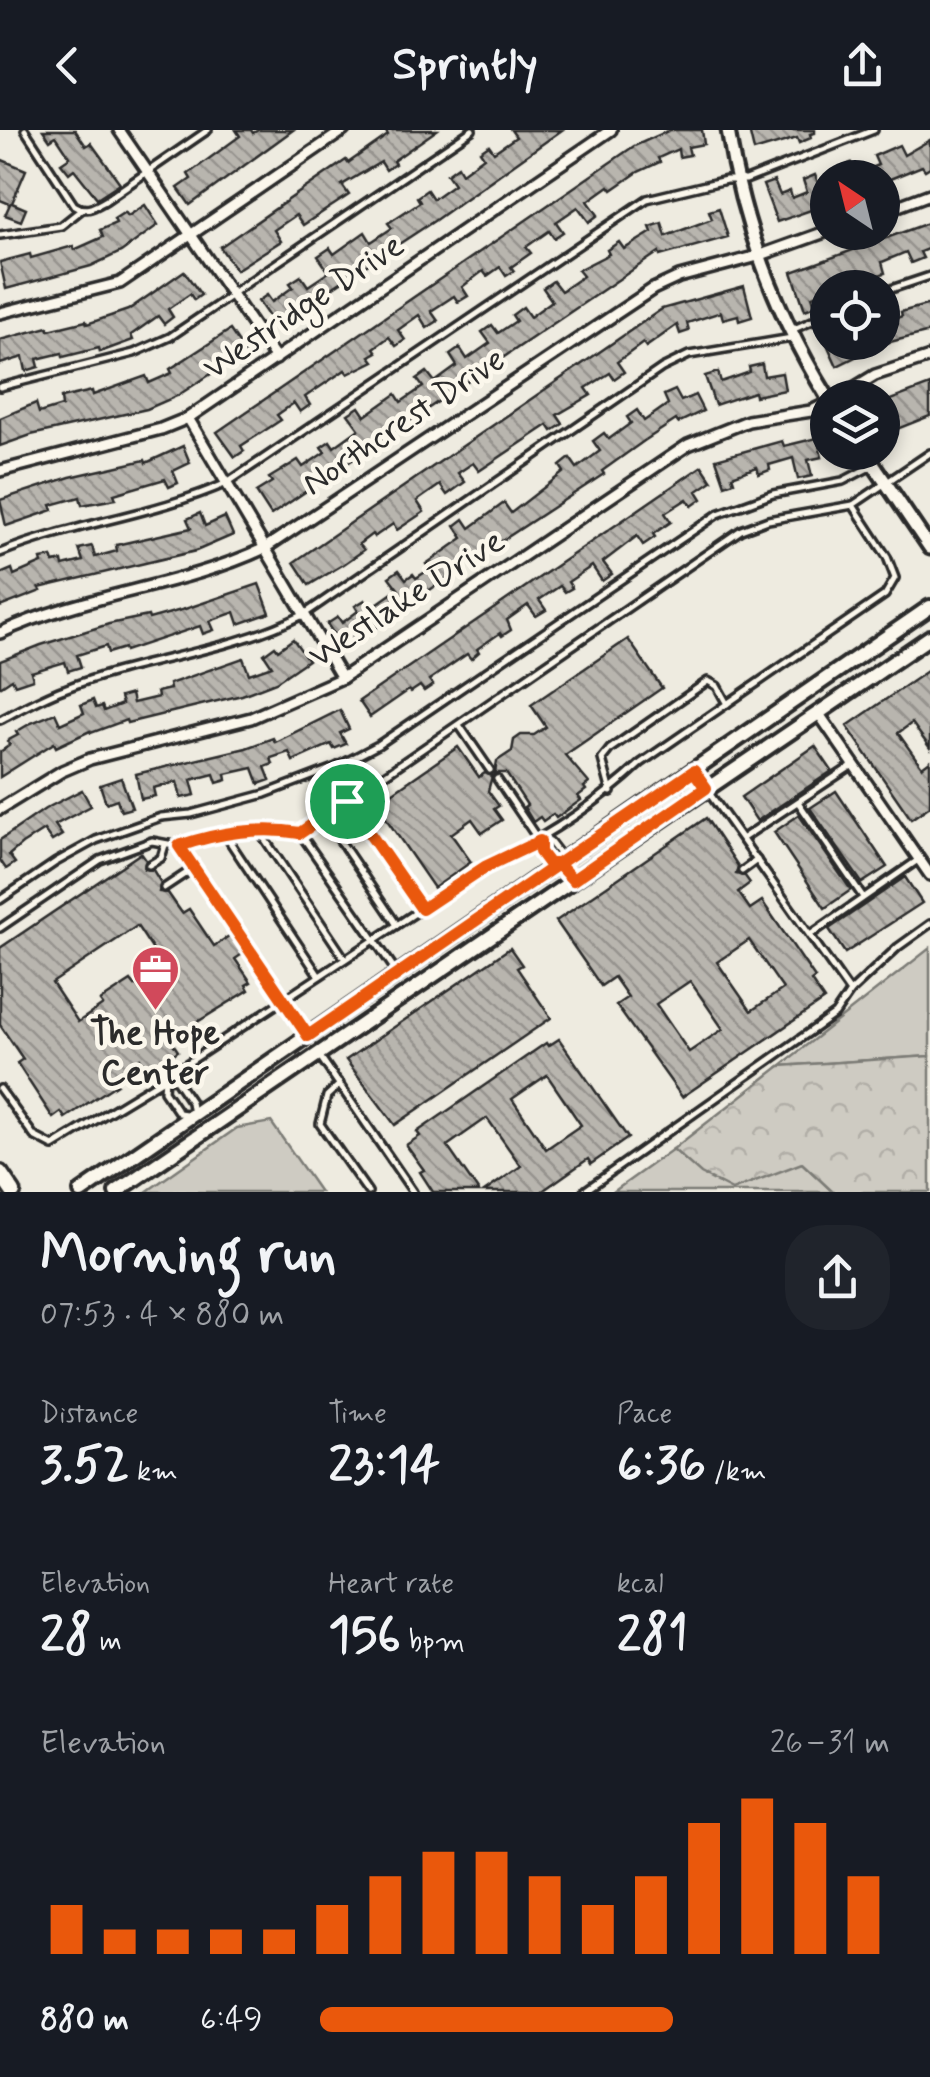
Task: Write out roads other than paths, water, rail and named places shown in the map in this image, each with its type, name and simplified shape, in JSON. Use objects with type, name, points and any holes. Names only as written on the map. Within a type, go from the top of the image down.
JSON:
[{"type":"main road","points":[[81,1192],[930,607]]},
{"type":"main road","points":[[116,1192],[930,637]]},
{"type":"main road","points":[[558,864],[573,880]]},
{"type":"main road","points":[[257,1097],[308,1053],[311,1034]]},
{"type":"main road","points":[[0,1173],[13,1192]]},
{"type":"street","points":[[119,130],[276,359]]},
{"type":"street","points":[[0,312],[120,282],[344,130]]},
{"type":"street","name":"Westridge Drive","points":[[0,471],[161,429],[188,418],[611,130]]},
{"type":"street","points":[[728,130],[736,180],[758,256],[792,335],[817,380]]},
{"type":"street","points":[[900,205],[930,194]]},
{"type":"street","name":"Northcrest Drive","points":[[0,634],[66,608],[224,567],[265,548],[653,289],[679,277],[810,237]]},
{"type":"street","points":[[867,380],[930,357]]},
{"type":"street","name":"Westlake Drive","points":[[0,808],[62,770],[90,759],[251,718],[342,678],[688,444],[748,421],[810,411]]},
{"type":"street","points":[[188,418],[342,678]]},
{"type":"street","points":[[877,470],[930,548]]},
{"type":"street","points":[[819,714],[930,874]]},
{"type":"lane","points":[[25,130],[80,210]]},
{"type":"lane","points":[[0,235],[61,226],[80,210],[105,201],[208,130]]},
{"type":"lane","points":[[0,386],[134,353],[170,337],[472,130]]},
{"type":"lane","points":[[0,553],[24,543],[151,512],[226,483],[637,204],[658,195],[746,180],[874,130]]},
{"type":"lane","points":[[900,286],[930,276]]},
{"type":"lane","points":[[0,720],[65,688],[238,642],[303,615],[662,368],[689,355],[792,335],[810,324]]},
{"type":"lane","points":[[0,928],[100,860],[152,841],[179,846],[214,833],[300,833],[740,530],[768,520],[853,504],[930,454]]},
{"type":"lane","points":[[0,900],[96,840],[162,817],[191,814],[266,794],[336,767],[403,731],[718,514],[772,494],[843,481],[864,470]]},
{"type":"lane","points":[[0,1089],[34,1136],[52,1146],[165,1078],[485,867],[540,841],[610,792],[641,763],[885,596],[895,578],[887,557],[853,504]]},
{"type":"lane","points":[[610,792],[602,759],[610,749],[708,681],[727,704]]},
{"type":"lane","points":[[458,724],[490,770]]},
{"type":"lane","points":[[743,838],[854,764]]},
{"type":"lane","points":[[694,771],[850,992]]},
{"type":"lane","points":[[497,779],[540,841],[540,852],[549,864],[558,864],[560,855],[550,842],[540,841]]},
{"type":"lane","points":[[347,801],[422,909]]},
{"type":"lane","points":[[798,802],[863,898]]},
{"type":"lane","points":[[324,817],[398,924]]},
{"type":"lane","points":[[260,832],[345,959]]},
{"type":"lane","points":[[224,833],[319,976]]},
{"type":"lane","points":[[300,833],[398,974]]},
{"type":"lane","points":[[149,865],[161,858],[166,844]]},
{"type":"lane","points":[[179,846],[311,1034]]},
{"type":"lane","points":[[810,934],[920,859]]},
{"type":"lane","points":[[742,871],[758,860]]},
{"type":"lane","points":[[164,888],[194,868]]},
{"type":"lane","points":[[583,1192],[836,1014],[850,992],[898,947],[930,924]]},
{"type":"lane","points":[[320,1054],[412,1192]]},
{"type":"lane","points":[[165,1078],[176,1080],[192,1102],[192,1115],[179,1114],[164,1091],[165,1078]]},
{"type":"lane","points":[[340,1084],[327,1096],[320,1124],[368,1192]]},
{"type":"place","name":"The Hope Center","points":[[155,1012]]}]
